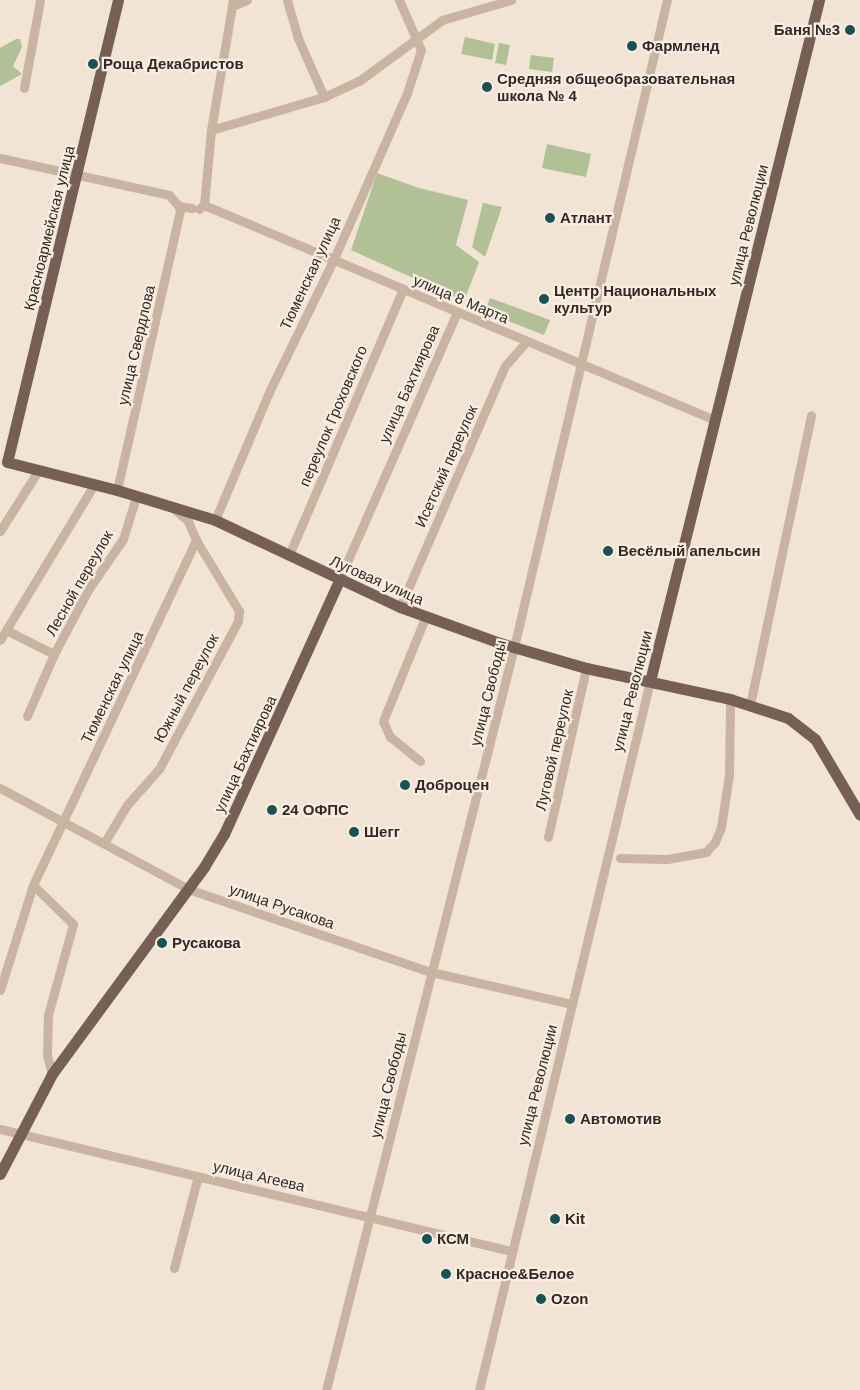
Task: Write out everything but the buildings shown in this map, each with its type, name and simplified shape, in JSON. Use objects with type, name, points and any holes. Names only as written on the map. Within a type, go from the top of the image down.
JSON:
[{"type":"main road","name":"Красноармейская улица","points":[[3,462],[77,177],[118,0]]},
{"type":"main road","name":"улица Революции","points":[[650,682],[819,0]]},
{"type":"main road","name":"Луговая улица","points":[[3,462],[117,490],[215,520],[340,580],[425,618],[586,668],[730,699],[788,718],[803,727],[815,739],[858,809]]},
{"type":"main road","name":"улица Бахтиярова","points":[[0,1174],[22,1135],[52,1074],[188,889],[224,834],[340,580]]},
{"type":"street","points":[[24,88],[40,0]]},
{"type":"street","points":[[198,207],[232,3],[247,0]]},
{"type":"street","points":[[286,0],[297,36],[324,97]]},
{"type":"street","points":[[399,0],[418,36]]},
{"type":"street","points":[[211,130],[324,97],[359,81],[442,20],[511,0]]},
{"type":"street","name":"улица Свободы","points":[[326,1390],[514,647],[580,361],[667,0]]},
{"type":"street","name":"Тюменская улица","points":[[215,520],[269,392],[333,261],[407,93],[422,50],[418,36]]},
{"type":"street","name":"улица 8 Марта","points":[[0,158],[77,177],[169,195],[179,206],[198,207],[403,289],[526,342],[580,361],[715,420]]},
{"type":"street","name":"улица Свердлова","points":[[117,490],[180,211],[179,206]]},
{"type":"street","name":"переулок Гроховского","points":[[289,554],[403,289]]},
{"type":"street","name":"улица Бахтиярова","points":[[340,580],[457,312]]},
{"type":"street","name":"Исетский переулок","points":[[400,607],[506,366],[526,342]]},
{"type":"street","points":[[750,705],[811,414]]},
{"type":"street","points":[[0,532],[38,471]]},
{"type":"street","points":[[0,640],[94,485]]},
{"type":"street","name":"Лесной переулок","points":[[27,716],[54,654],[88,590],[123,539],[136,497]]},
{"type":"street","points":[[171,506],[188,521],[196,540]]},
{"type":"street","name":"Тюменская улица","points":[[0,990],[33,885],[196,540]]},
{"type":"street","name":"Южный переулок","points":[[104,843],[128,806],[159,769],[238,620],[239,611],[196,540]]},
{"type":"street","points":[[420,760],[390,737],[384,721],[425,618]]},
{"type":"street","name":"Лесной переулок","points":[[6,630],[54,654]]},
{"type":"street","name":"Луговой переулок","points":[[548,837],[586,668]]},
{"type":"street","name":"улица Революции","points":[[479,1390],[650,682]]},
{"type":"street","points":[[620,858],[668,858],[706,852],[715,842],[722,828],[729,775],[730,699]]},
{"type":"street","name":"улица Русакова","points":[[0,788],[188,889],[431,972],[572,1004]]},
{"type":"street","points":[[33,885],[72,924],[48,1015],[47,1055],[52,1074]]},
{"type":"street","name":"улица Агеева","points":[[0,1129],[512,1251]]},
{"type":"street","points":[[174,1268],[198,1176]]},
{"type":"green space","points":[[465,37],[495,44],[492,60],[461,54]]},
{"type":"green space","points":[[16,39],[20,39],[22,47],[13,66],[22,74],[0,86],[0,48]]},
{"type":"green space","points":[[499,43],[510,45],[506,65],[495,63]]},
{"type":"green space","points":[[531,55],[554,58],[552,72],[529,69]]},
{"type":"green space","points":[[547,144],[591,154],[586,177],[542,168]]},
{"type":"green space","points":[[377,173],[419,188],[468,200],[456,245],[479,262],[464,301],[351,250]]},
{"type":"green space","points":[[483,203],[502,207],[485,257],[472,247]]},
{"type":"green space","points":[[490,298],[550,320],[544,335],[485,312]]},
{"type":"place","name":"Баня №3","points":[[850,30]]},
{"type":"place","name":"Фармленд","points":[[632,46]]},
{"type":"place","name":"Роща Декабристов","points":[[93,64]]},
{"type":"place","name":"Средняя общеобразовательная школа № 4","points":[[487,87]]},
{"type":"place","name":"Атлант","points":[[550,218]]},
{"type":"place","name":"Центр Национальных культур","points":[[544,299]]},
{"type":"place","name":"Весёлый апельсин","points":[[608,551]]},
{"type":"place","name":"Доброцен","points":[[405,785]]},
{"type":"place","name":"24 ОФПС","points":[[272,810]]},
{"type":"place","name":"Шегг","points":[[354,832]]},
{"type":"place","name":"Русакова","points":[[162,943]]},
{"type":"place","name":"Автомотив","points":[[570,1119]]},
{"type":"place","name":"Kit","points":[[555,1219]]},
{"type":"place","name":"КСМ","points":[[427,1239]]},
{"type":"place","name":"Красное&Белое","points":[[446,1274]]},
{"type":"place","name":"Ozon","points":[[541,1299]]}]
